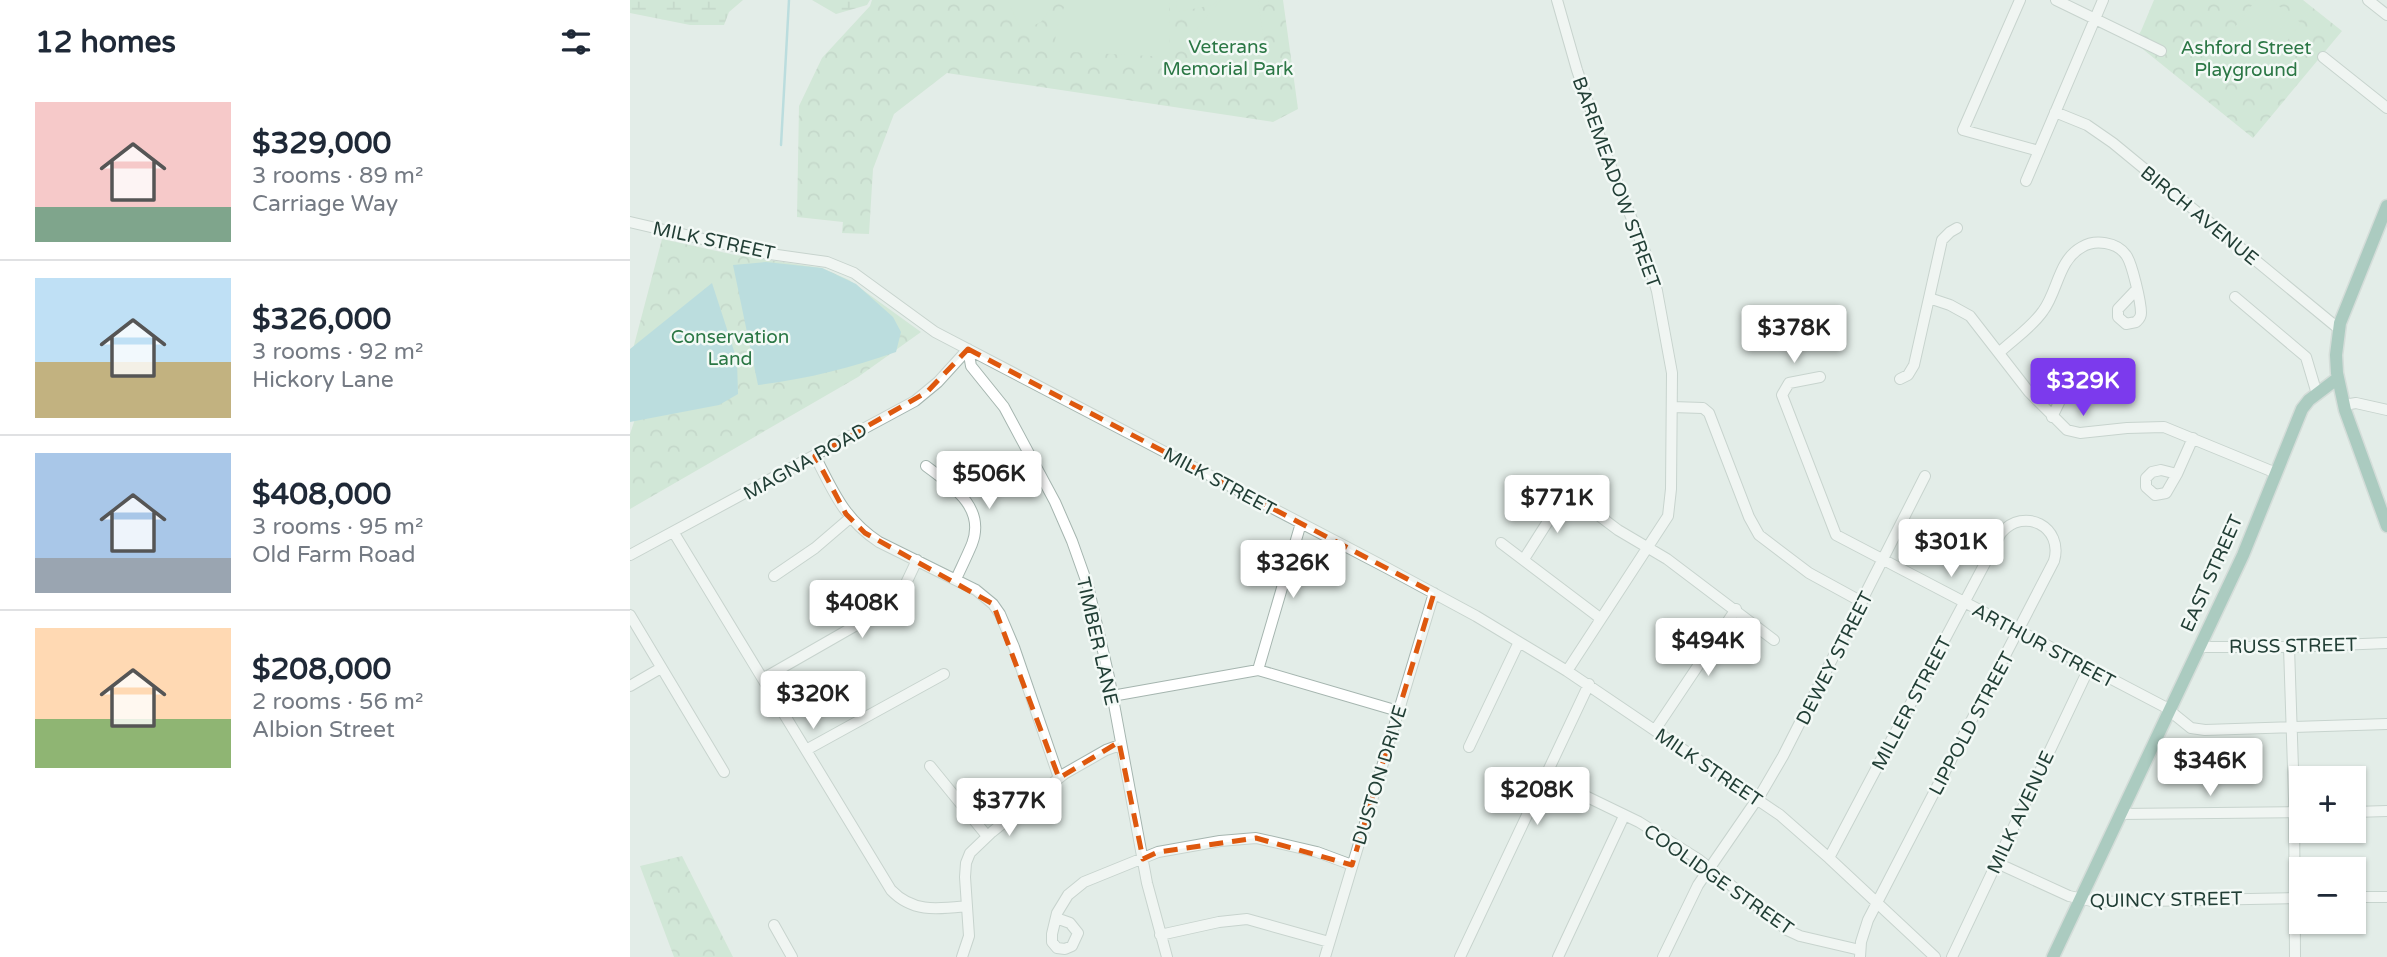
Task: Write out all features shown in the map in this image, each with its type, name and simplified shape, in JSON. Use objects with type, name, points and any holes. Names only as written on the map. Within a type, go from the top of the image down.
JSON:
[{"type":"main road","points":[[2387,206],[2382,235],[2339,329],[2336,355],[2344,405],[2387,526]]},
{"type":"main road","name":"EAST STREET","points":[[2053,957],[2243,555],[2302,409],[2338,378]]},
{"type":"street","name":"BAREMEADOW STREET","points":[[1557,0],[1577,70],[1617,185],[1647,257],[1657,291],[1670,353],[1672,407],[1669,508],[1663,524],[1567,671]]},
{"type":"street","points":[[2020,0],[1963,130],[2039,151]]},
{"type":"street","points":[[2056,0],[2161,51]]},
{"type":"street","points":[[2026,181],[2103,0]]},
{"type":"street","points":[[2368,0],[2387,15]]},
{"type":"street","points":[[2323,57],[2387,108]]},
{"type":"street","name":"BIRCH AVENUE","points":[[2055,112],[2087,125],[2113,143],[2339,329]]},
{"type":"street","name":"MILK STREET","points":[[630,222],[763,253],[828,262],[854,273],[919,322],[1434,593],[1588,684],[1757,799],[1829,858],[1934,957]]},
{"type":"street","points":[[1900,379],[1908,374],[1914,365],[1942,240],[1957,228]]},
{"type":"street","points":[[2000,352],[2044,310],[2068,259],[2083,247],[2101,242],[2119,248],[2130,263],[2136,290]]},
{"type":"street","points":[[2235,297],[2306,357],[2317,394]]},
{"type":"street","points":[[1929,298],[1970,316],[2029,392],[2052,417],[2073,433],[2164,427],[2276,473]]},
{"type":"street","name":"MAGNA ROAD","points":[[630,555],[921,397],[968,349]]},
{"type":"street","name":"TIMBER LANE","points":[[968,349],[971,366],[1008,413],[1028,456],[1055,502],[1088,586],[1143,859],[1167,957]]},
{"type":"street","name":"ARTHUR STREET","points":[[1820,377],[1790,383],[1782,395],[1836,535],[2169,710],[2191,728],[2387,724]]},
{"type":"street","points":[[2052,417],[2071,379]]},
{"type":"street","points":[[2344,405],[2356,403],[2387,410]]},
{"type":"street","points":[[1672,407],[1703,408],[1709,413],[1749,517],[1759,535],[1809,573],[1862,602]]},
{"type":"street","points":[[2177,474],[2193,438]]},
{"type":"street","points":[[815,456],[850,518],[879,542],[956,579],[987,598],[1000,614],[1059,778]]},
{"type":"street","points":[[926,467],[965,499],[975,518],[972,543],[956,579]]},
{"type":"street","name":"DEWEY STREET","points":[[1663,957],[1708,868],[1757,799],[1794,736],[1926,476]]},
{"type":"street","points":[[1553,481],[1648,548],[1655,550],[1774,640]]},
{"type":"street","points":[[1524,559],[1552,515],[1572,496]]},
{"type":"street","points":[[774,576],[850,518]]},
{"type":"street","name":"LIPPOLD STREET","points":[[1860,954],[1864,932],[1877,903],[2054,561],[2055,542],[2052,533],[2041,524],[2022,520],[2004,529],[1993,549]]},
{"type":"street","points":[[1258,670],[1301,523]]},
{"type":"street","points":[[674,533],[859,838],[897,895],[914,906],[925,909],[967,906]]},
{"type":"street","points":[[1501,543],[1600,618]]},
{"type":"street","name":"MILLER STREET","points":[[1829,858],[1993,549]]},
{"type":"street","points":[[764,678],[888,607],[901,594],[917,560]]},
{"type":"street","name":"DUSTON DRIVE","points":[[1325,957],[1434,593]]},
{"type":"street","points":[[1656,730],[1736,609]]},
{"type":"street","points":[[630,615],[724,772]]},
{"type":"street","points":[[1469,747],[1519,642]]},
{"type":"street","name":"RUSS STREET","points":[[2199,647],[2387,643]]},
{"type":"street","points":[[2289,647],[2295,766]]},
{"type":"street","points":[[630,686],[661,668]]},
{"type":"street","name":"MILK AVENUE","points":[[1952,957],[2089,668]]},
{"type":"street","points":[[1112,696],[1258,670],[1398,711]]},
{"type":"street","points":[[806,750],[944,674]]},
{"type":"street","points":[[1460,957],[1588,684]]},
{"type":"street","points":[[962,957],[969,936],[966,863],[970,853],[987,835],[1059,778],[1081,763],[1120,745]]},
{"type":"street","points":[[930,766],[987,835]]},
{"type":"street","name":"COOLIDGE STREET","points":[[1544,776],[1660,835],[1708,868],[1787,930],[1860,954]]},
{"type":"street","points":[[2366,812],[2387,811]]},
{"type":"street","points":[[2120,814],[2289,812]]},
{"type":"street","points":[[1558,957],[1624,816]]},
{"type":"street","points":[[1056,918],[1068,895],[1084,882],[1158,852],[1220,841],[1256,838],[1317,852],[1352,864]]},
{"type":"street","name":"QUINCY STREET","points":[[1997,863],[2080,900],[2110,902],[2289,898]]},
{"type":"street","points":[[2366,897],[2387,897]]},
{"type":"street","points":[[1160,935],[1219,922],[1247,919],[1329,942]]},
{"type":"street","points":[[774,925],[792,957]]},
{"type":"street","points":[[2295,957],[2296,934]]},
{"type":"highlighted area","points":[[968,349],[1434,593],[1352,865],[1256,838],[1158,852],[1143,859],[1119,742],[1059,778],[993,604],[865,533],[846,514],[815,456],[927,392]]},
{"type":"green space","points":[[630,0],[743,0],[729,12],[724,25],[690,25],[630,13]]},
{"type":"green space","points":[[812,0],[870,0],[867,5],[836,14]]},
{"type":"green space","name":"Veterans Memorial Park","points":[[872,0],[1283,0],[1298,109],[1273,122],[947,73],[894,114],[873,169],[869,234],[842,233],[843,222],[797,217],[799,106],[822,58],[870,6]]},
{"type":"green space","points":[[1007,0],[1057,0],[1041,22],[1022,31]]},
{"type":"green space","points":[[1067,0],[1169,0],[1170,57],[1053,51],[1059,20]]},
{"type":"green space","points":[[1176,0],[1218,0],[1213,5],[1177,12]]},
{"type":"green space","points":[[1221,0],[1258,0],[1269,62],[1265,67],[1257,64],[1190,71],[1193,33]]},
{"type":"green space","name":"Ashford Street Playground","points":[[2154,0],[2303,0],[2342,31],[2253,138],[2134,42]]},
{"type":"green space","points":[[2256,0],[2271,0],[2301,23],[2255,82],[2216,51]]},
{"type":"green space","name":"Conservation Land","points":[[662,239],[735,255],[822,268],[849,280],[921,332],[858,377],[630,509],[630,434],[636,416],[633,349]]},
{"type":"green space","points":[[682,856],[733,957],[674,957],[640,866]]},
{"type":"water","points":[[766,262],[822,268],[856,284],[893,317],[901,332],[896,352],[828,372],[758,385],[733,265]]},
{"type":"water","points":[[712,283],[737,360],[738,394],[719,405],[630,422],[630,349]]},
{"type":"waterway","points":[[781,145],[789,0]]}]
